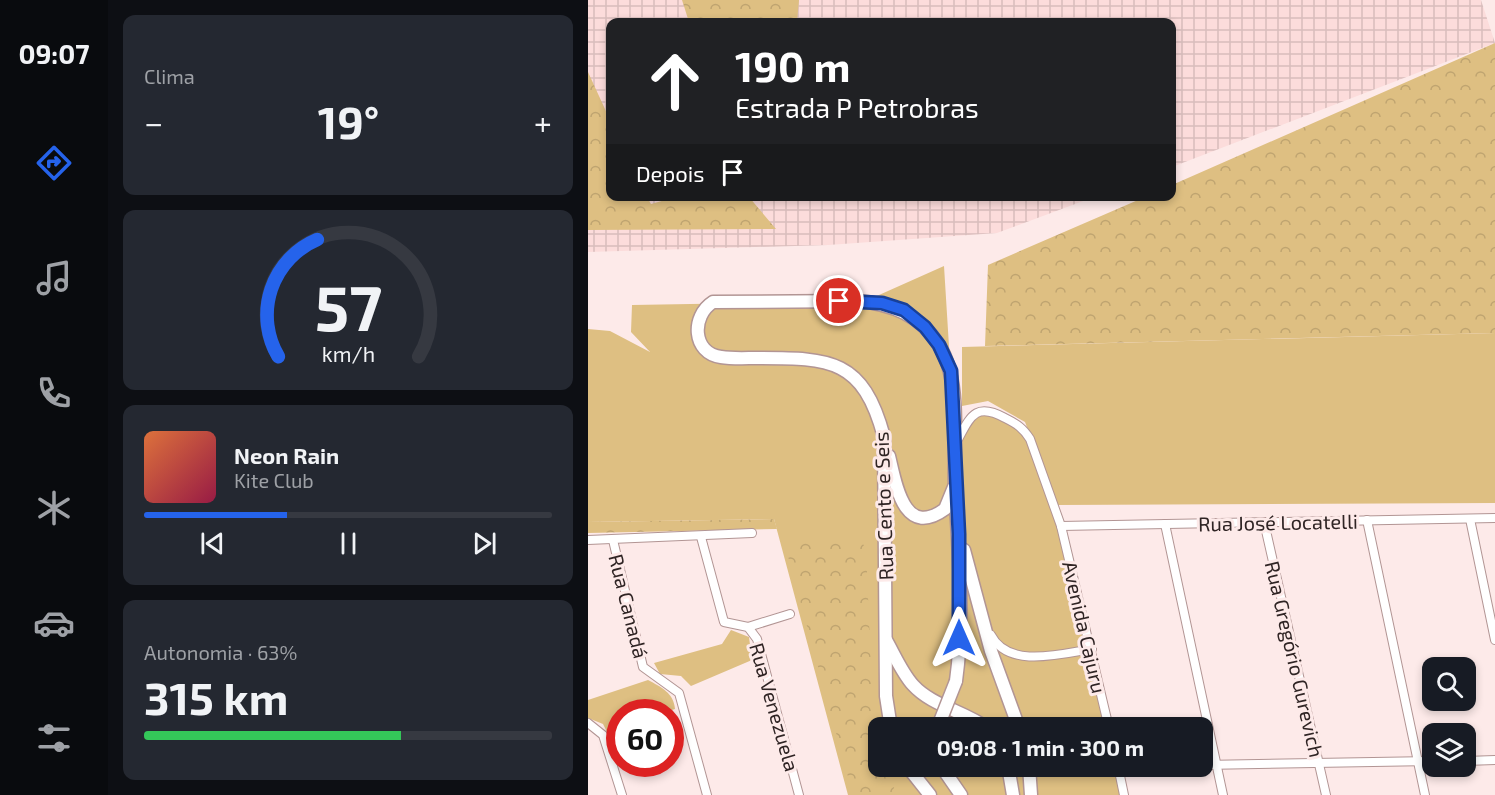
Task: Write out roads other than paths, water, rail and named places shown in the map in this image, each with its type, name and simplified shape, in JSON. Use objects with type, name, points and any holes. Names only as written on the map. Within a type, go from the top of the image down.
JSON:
[{"type":"main road","name":"Rua Cento e Seis","points":[[889,717],[886,696],[884,438],[876,407],[864,386],[852,375],[832,364],[801,358],[719,357],[700,344],[697,327],[703,310],[713,302],[858,301],[882,303],[904,310],[925,327],[939,345],[951,371],[956,444]]},
{"type":"main road","points":[[884,438],[902,501],[908,511],[916,516],[927,518],[945,509],[955,484]]},
{"type":"main road","points":[[942,717],[956,681],[959,659],[956,444]]},
{"type":"main road","points":[[959,534],[991,651],[1015,717]]},
{"type":"main road","points":[[886,639],[913,685],[930,698],[966,717]]},
{"type":"main road","points":[[916,777],[930,795]]},
{"type":"main road","points":[[949,777],[961,795]]},
{"type":"main road","points":[[1010,777],[1013,795]]},
{"type":"main road","points":[[1030,777],[1031,795]]},
{"type":"street","name":"Avenida Cajuru","points":[[956,444],[971,416],[981,410],[992,410],[1022,427],[1030,439],[1061,526],[1107,717]]},
{"type":"street","name":"Rua José Locatelli","points":[[1061,526],[1495,518]]},
{"type":"street","points":[[1470,519],[1495,640]]},
{"type":"street","points":[[1367,520],[1425,795]]},
{"type":"street","name":"Rua Gregório Gurevich","points":[[1264,522],[1326,795]]},
{"type":"street","points":[[1165,524],[1223,795]]},
{"type":"street","points":[[588,540],[752,534]]},
{"type":"street","name":"Rua Venezuela","points":[[701,537],[724,622],[748,627],[757,639],[799,795]]},
{"type":"street","name":"Rua Canadá","points":[[613,540],[643,667],[679,693],[707,795]]},
{"type":"street","points":[[748,627],[790,614]]},
{"type":"street","points":[[981,615],[996,645],[1013,654],[1022,656],[1092,649]]},
{"type":"street","points":[[588,723],[603,735],[622,795]]},
{"type":"street","points":[[1476,760],[1495,760]]},
{"type":"street","points":[[1216,765],[1422,762]]},
{"type":"street","points":[[1120,777],[1124,795]]}]
